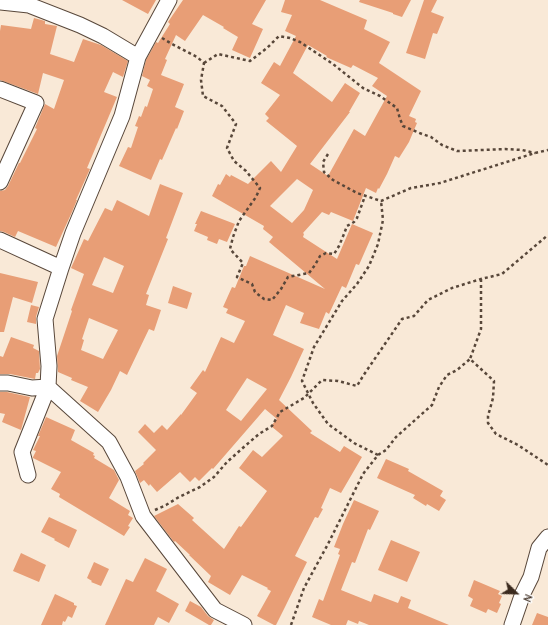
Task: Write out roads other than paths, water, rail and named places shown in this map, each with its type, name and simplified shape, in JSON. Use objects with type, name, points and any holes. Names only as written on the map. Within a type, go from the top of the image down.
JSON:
[{"type":"street","points":[[28,475],[22,452],[48,387],[45,319],[73,233],[122,116],[138,57],[169,0]]},
{"type":"street","points":[[0,2],[29,5],[80,25],[103,36],[138,57]]},
{"type":"street","points":[[0,89],[36,103],[0,182]]},
{"type":"street","points":[[0,240],[61,268]]},
{"type":"street","points":[[0,384],[8,383],[32,388],[48,387],[109,442],[128,477],[143,516],[216,610],[244,625]]},
{"type":"street","points":[[512,625],[523,593],[531,577],[539,548],[548,537]]}]
